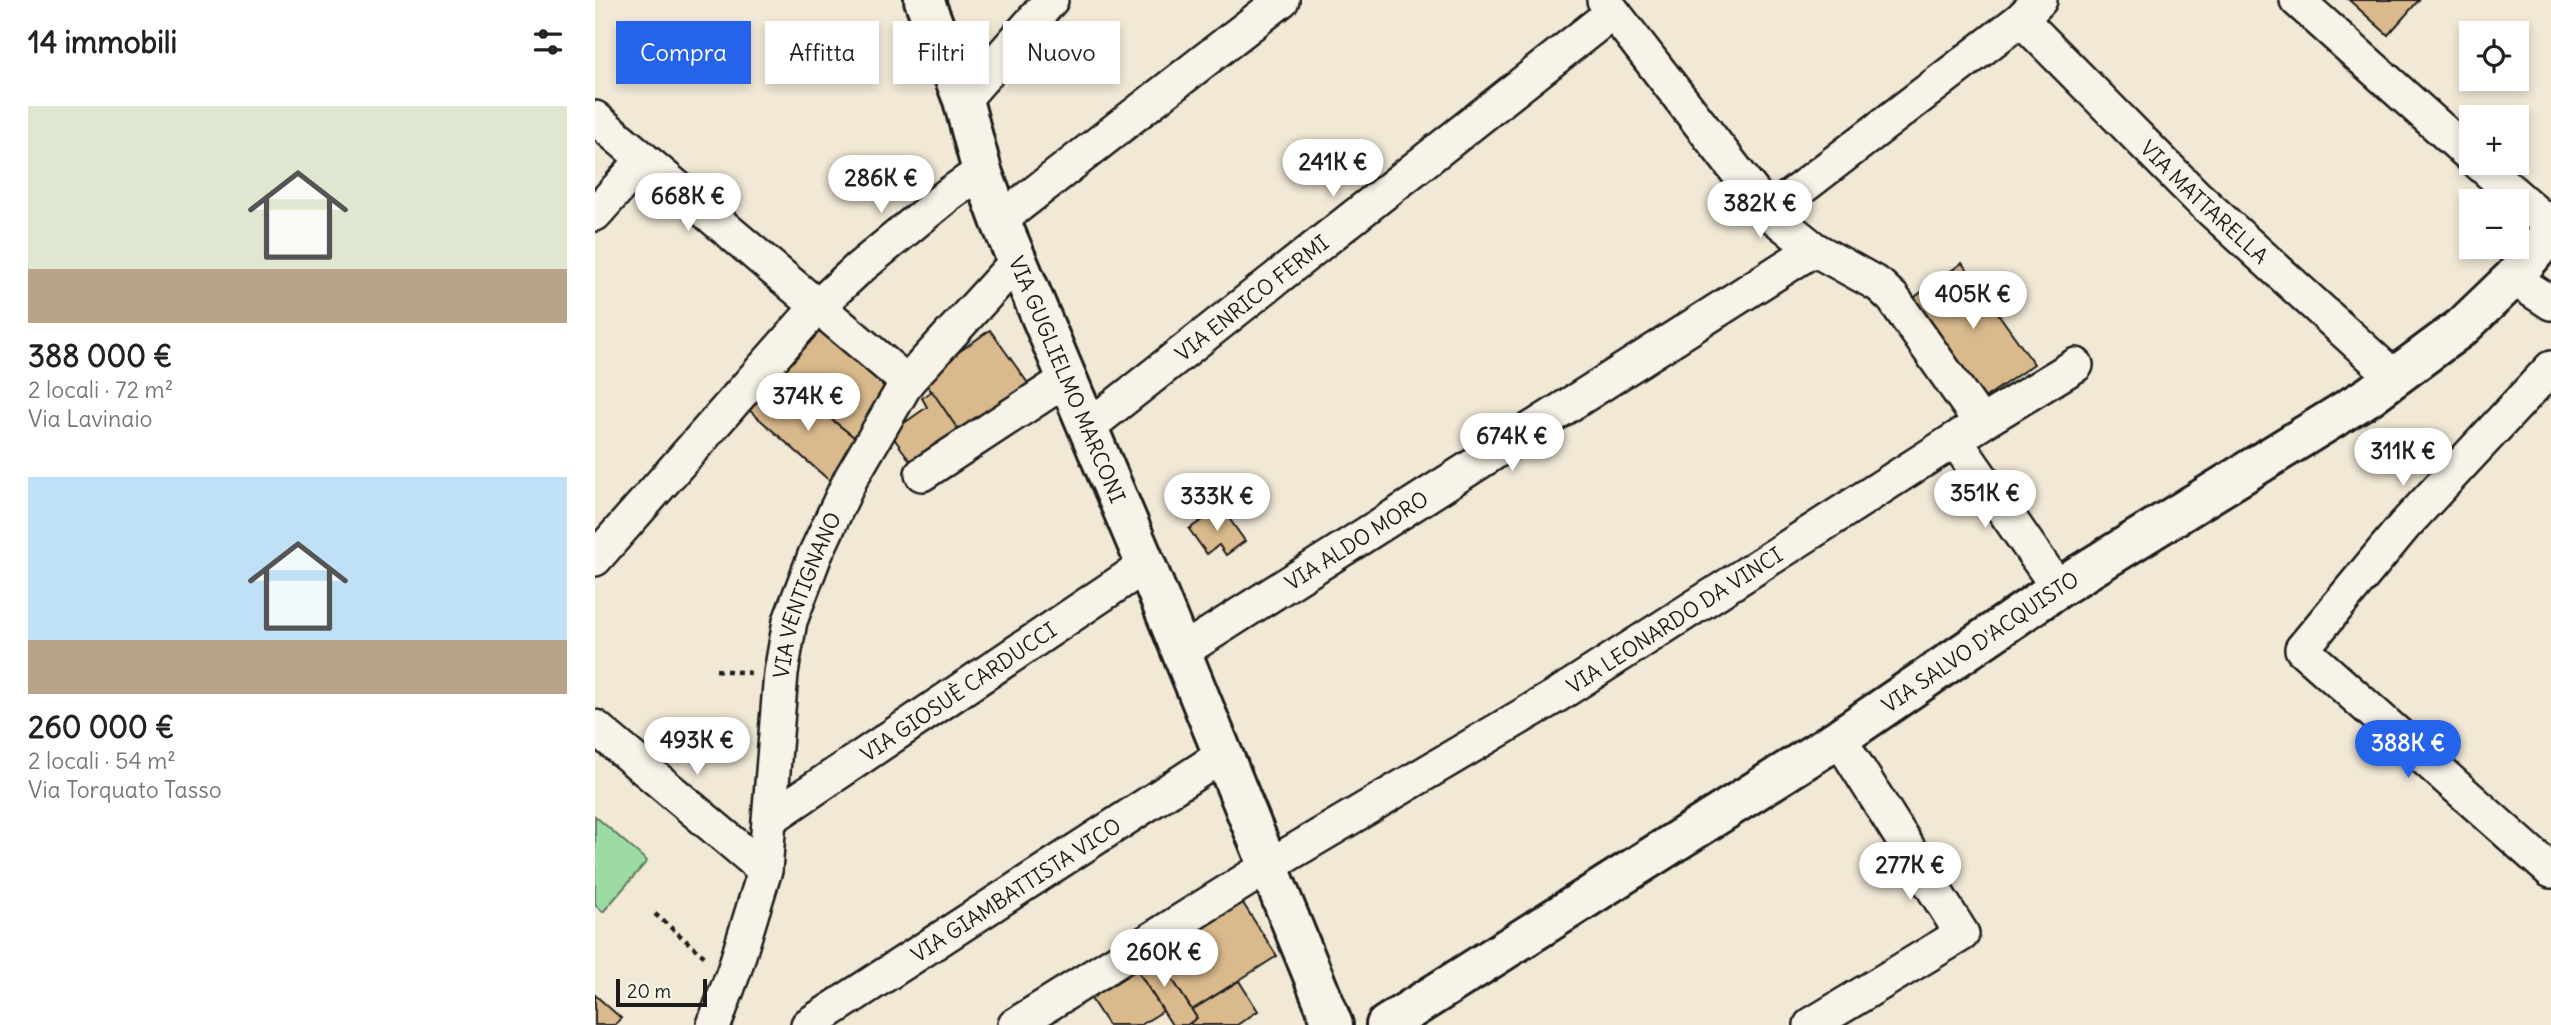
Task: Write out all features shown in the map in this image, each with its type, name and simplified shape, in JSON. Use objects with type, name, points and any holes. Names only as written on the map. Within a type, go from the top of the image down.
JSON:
[{"type":"main road","name":"VIA GUGLIELMO MARCONI","points":[[925,0],[963,100],[982,171],[1000,220],[1146,565],[1333,1025]]},
{"type":"main road","name":"VIA SALVO D'ACQUISTO","points":[[1386,1025],[1839,738],[2059,588],[2358,403],[2462,327],[2513,278],[2551,229]]},
{"type":"street","points":[[963,100],[1052,0]]},
{"type":"street","points":[[1000,220],[1282,0]]},
{"type":"street","points":[[2297,0],[2459,145]]},
{"type":"street","points":[[1608,6],[1769,213],[1814,249],[1879,285],[1893,298],[2059,588]]},
{"type":"street","name":"VIA ENRICO FERMI","points":[[1087,428],[1608,6]]},
{"type":"street","points":[[1769,213],[2030,10]]},
{"type":"street","name":"VIA MATTARELLA","points":[[2030,10],[2197,197],[2395,377]]},
{"type":"street","points":[[595,118],[907,382]]},
{"type":"street","points":[[595,214],[643,160]]},
{"type":"street","points":[[595,559],[817,307],[858,269],[948,195],[982,171]]},
{"type":"street","points":[[2492,175],[2551,229]]},
{"type":"street","name":"VIA ALDO MORO","points":[[1181,652],[1814,249]]},
{"type":"street","name":"VIA VENTIGNANO","points":[[713,1025],[734,971],[765,870],[781,673],[790,621],[815,555],[851,478],[907,382],[1018,260]]},
{"type":"street","points":[[2513,278],[2551,303]]},
{"type":"street","name":"VIA LEONARDO DA VINCI","points":[[1015,1025],[1267,866],[1556,696],[2076,365]]},
{"type":"street","points":[[2551,368],[2404,526],[2302,649],[2551,871]]},
{"type":"street","points":[[922,474],[1067,379]]},
{"type":"street","name":"VIA GIOSUÈ CARDUCCI","points":[[771,818],[1146,565]]},
{"type":"street","points":[[595,727],[765,870]]},
{"type":"street","points":[[1811,1025],[1962,934],[1839,738]]},
{"type":"street","name":"VIA GIAMBATTISTA VICO","points":[[808,1025],[1223,755]]},
{"type":"path","points":[[716,670],[748,673]]},
{"type":"path","points":[[655,914],[711,961]]},
{"type":"green space","points":[[595,816],[647,861],[603,912],[595,905]]},
{"type":"building","points":[[2349,0],[2419,0],[2388,35]]},
{"type":"building","points":[[1962,263],[2034,364],[1983,399],[1912,299]]},
{"type":"building","points":[[819,329],[893,394],[859,441],[808,401],[797,397],[788,402],[769,387]]},
{"type":"building","points":[[990,330],[1030,386],[961,434],[922,378]]},
{"type":"building","points":[[769,387],[788,402],[797,397],[808,401],[859,441],[838,488],[749,410]]},
{"type":"building","points":[[932,391],[961,434],[914,466],[890,433],[927,407],[922,398]]},
{"type":"building","points":[[1221,507],[1245,541],[1226,555],[1219,545],[1207,554],[1189,529]]},
{"type":"building","points":[[1237,894],[1277,956],[1192,1010],[1153,949]]},
{"type":"building","points":[[1153,949],[1197,1018],[1187,1025],[1172,1025],[1132,962]]},
{"type":"building","points":[[1132,962],[1163,1011],[1141,1025],[1108,1025],[1086,991]]},
{"type":"building","points":[[1239,981],[1258,1011],[1237,1025],[1190,1023],[1197,1018],[1192,1010]]},
{"type":"building","points":[[595,995],[621,1018],[615,1025],[595,1025]]}]
